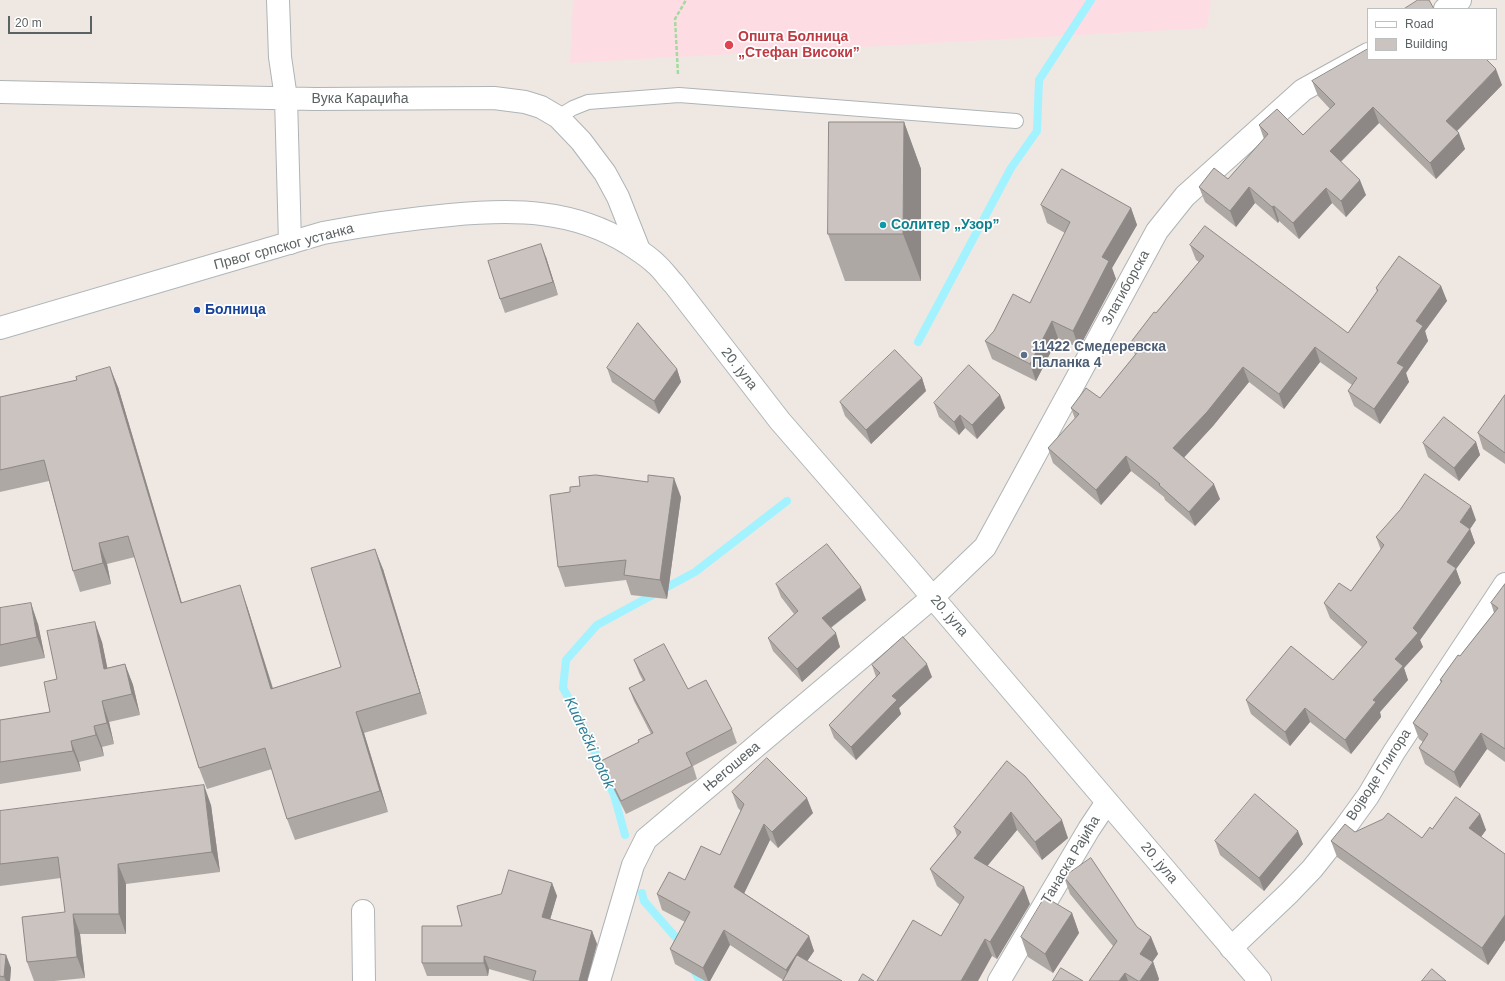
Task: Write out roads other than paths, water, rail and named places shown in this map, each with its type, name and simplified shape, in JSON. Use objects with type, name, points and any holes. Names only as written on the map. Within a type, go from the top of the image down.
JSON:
[{"type":"street","points":[[278,0],[280,57],[286,98],[290,243]]},
{"type":"street","points":[[1447,8],[1460,0]]},
{"type":"street","name":"Златиборска","points":[[933,597],[985,547],[1157,231],[1185,196],[1303,90],[1367,55]]},
{"type":"street","name":"Вука Караџића","points":[[0,92],[286,98],[494,98],[525,102],[541,107],[558,117],[581,141],[605,173],[618,197],[639,250]]},
{"type":"street","name":"Првог српског устанка","points":[[0,328],[323,233],[393,221],[472,213],[532,212],[580,221],[604,230],[639,250]]},
{"type":"street","name":"20. јула","points":[[639,250],[656,264],[670,279],[780,421],[933,597],[1260,981]]},
{"type":"street","name":"Војводе Глигора","points":[[1231,948],[1312,869],[1344,829],[1368,796],[1394,752],[1505,584]]},
{"type":"street","name":"Његошева","points":[[599,981],[632,865],[646,839],[933,597]]},
{"type":"street","name":"Танаска Рајића","points":[[999,981],[1089,829],[1107,802]]},
{"type":"street","points":[[363,911],[364,981]]},
{"type":"lane","points":[[558,117],[572,108],[588,102],[679,95],[1016,121]]},
{"type":"waterway","name":"Kudrečki potok","points":[[918,342],[1011,168],[1037,131],[1039,80],[1091,0]]},
{"type":"waterway","name":"Kudrečki potok","points":[[625,835],[614,795],[579,717],[563,688],[566,660],[597,625],[695,572],[787,501]]},
{"type":"waterway","name":"Kudrečki potok","points":[[642,893],[644,901],[678,940],[681,946]]},
{"type":"waterway","name":"Kudrečki potok","points":[[692,967],[700,981]]},
{"type":"place","name":"Општа Болница „Стефан Високи”","points":[[729,45]]},
{"type":"place","name":"Солитер „Узор”","points":[[883,225]]},
{"type":"place","name":"Болница","points":[[197,310]]},
{"type":"place","name":"11422 Смедеревска Паланка 4","points":[[1024,355]]}]
